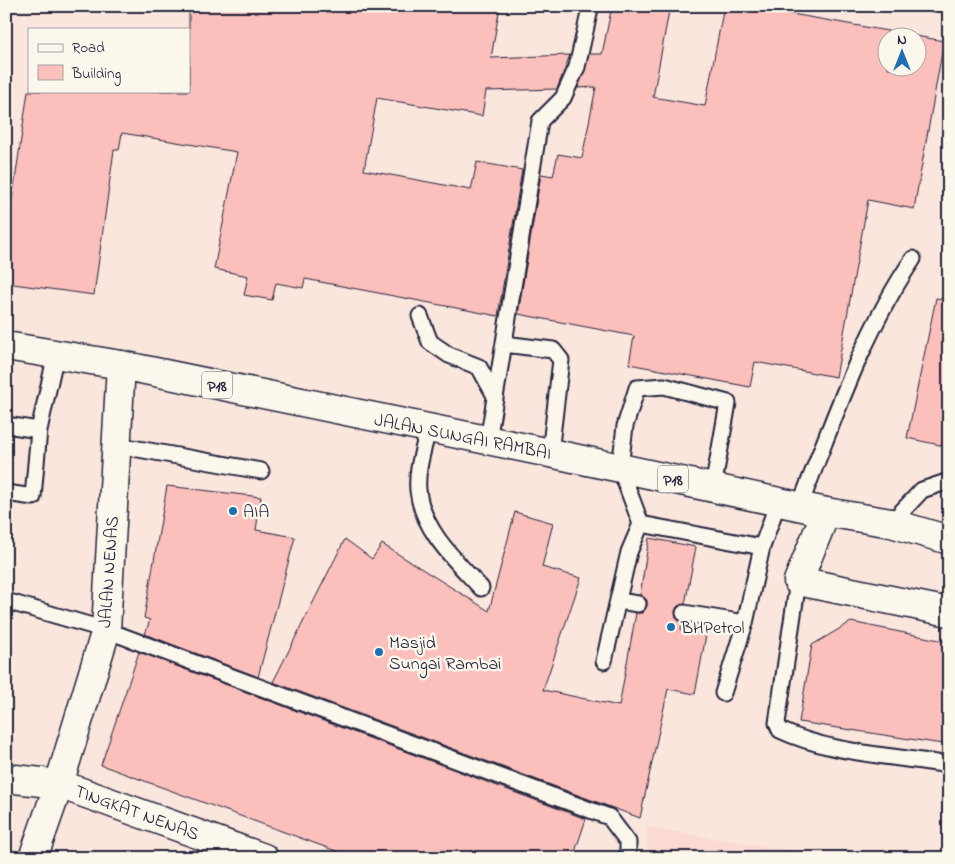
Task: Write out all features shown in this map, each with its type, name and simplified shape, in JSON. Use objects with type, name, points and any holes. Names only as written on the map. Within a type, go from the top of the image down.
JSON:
[{"type":"main road","name":"JALAN SUNGAI RAMBAI","points":[[6,346],[121,366],[550,453],[826,512],[891,523],[949,540]]},
{"type":"main road","name":"JALAN NENAS","points":[[33,858],[59,784],[106,630],[121,366]]},
{"type":"main road","points":[[826,512],[798,581],[949,612]]},
{"type":"main road","name":"JALAN SUNGAI RAMBAI","points":[[919,530],[949,530]]},
{"type":"main road","name":"TINGKAT NENAS","points":[[6,778],[59,784],[264,858]]},
{"type":"lane","points":[[488,441],[540,121],[563,98],[577,68],[590,9]]},
{"type":"lane","points":[[723,693],[744,623],[762,547],[788,504],[890,292],[912,258]]},
{"type":"lane","points":[[420,316],[430,342],[449,355],[479,367],[495,396]]},
{"type":"lane","points":[[504,344],[553,350],[560,360],[550,453]]},
{"type":"lane","points":[[6,493],[33,497],[34,460],[56,354]]},
{"type":"lane","points":[[604,661],[629,552],[641,524],[620,468],[625,426],[637,388],[664,386],[728,403],[713,488]]},
{"type":"lane","points":[[6,425],[39,430]]},
{"type":"lane","points":[[428,429],[419,471],[418,488],[421,506],[442,547],[481,588]]},
{"type":"lane","points":[[116,445],[261,471]]},
{"type":"lane","points":[[891,523],[922,490],[949,481]]},
{"type":"lane","points":[[641,524],[762,547]]},
{"type":"lane","points":[[798,581],[777,723],[780,730],[797,738],[832,746],[949,764]]},
{"type":"lane","points":[[619,600],[638,604]]},
{"type":"lane","points":[[6,601],[106,630],[609,817],[628,842],[628,858]]},
{"type":"lane","points":[[684,612],[744,623]]},
{"type":"shaded area","points":[[647,827],[835,858],[648,858]]},
{"type":"building","points":[[189,6],[500,6],[491,58],[570,55],[557,89],[486,91],[482,116],[377,98],[364,170],[471,190],[477,162],[522,170],[498,316],[305,279],[303,288],[276,283],[272,300],[244,295],[248,276],[214,269],[237,152],[122,133],[119,150],[114,150],[94,295],[6,283],[6,242],[28,91],[190,92]]},
{"type":"building","points":[[612,6],[670,6],[653,97],[705,106],[724,6],[747,6],[878,29],[878,78],[928,78],[928,38],[944,41],[914,209],[868,200],[836,377],[755,362],[750,387],[629,364],[634,336],[518,314],[541,174],[553,176],[558,154],[582,158],[596,87],[578,88],[589,54],[602,54]]},
{"type":"building","points":[[936,298],[949,300],[949,447],[907,438]]},
{"type":"building","points":[[167,486],[261,497],[256,530],[295,537],[258,677],[145,634],[150,620],[144,618]]},
{"type":"building","points":[[515,512],[553,523],[542,567],[581,578],[543,690],[619,706],[636,613],[642,613],[647,606],[647,600],[640,595],[649,538],[696,547],[685,604],[677,607],[675,612],[678,620],[682,622],[681,630],[706,635],[695,694],[668,689],[640,818],[273,682],[345,539],[372,559],[382,544],[489,611]]},
{"type":"building","points":[[851,622],[949,642],[949,745],[799,722],[812,645]]},
{"type":"building","points":[[139,652],[586,819],[573,858],[355,858],[101,765]]},
{"type":"place","name":"AIA","points":[[233,511]]},
{"type":"place","name":"BHPetrol","points":[[671,627]]},
{"type":"place","name":"Masjid Sungai Rambai","points":[[379,652]]}]
